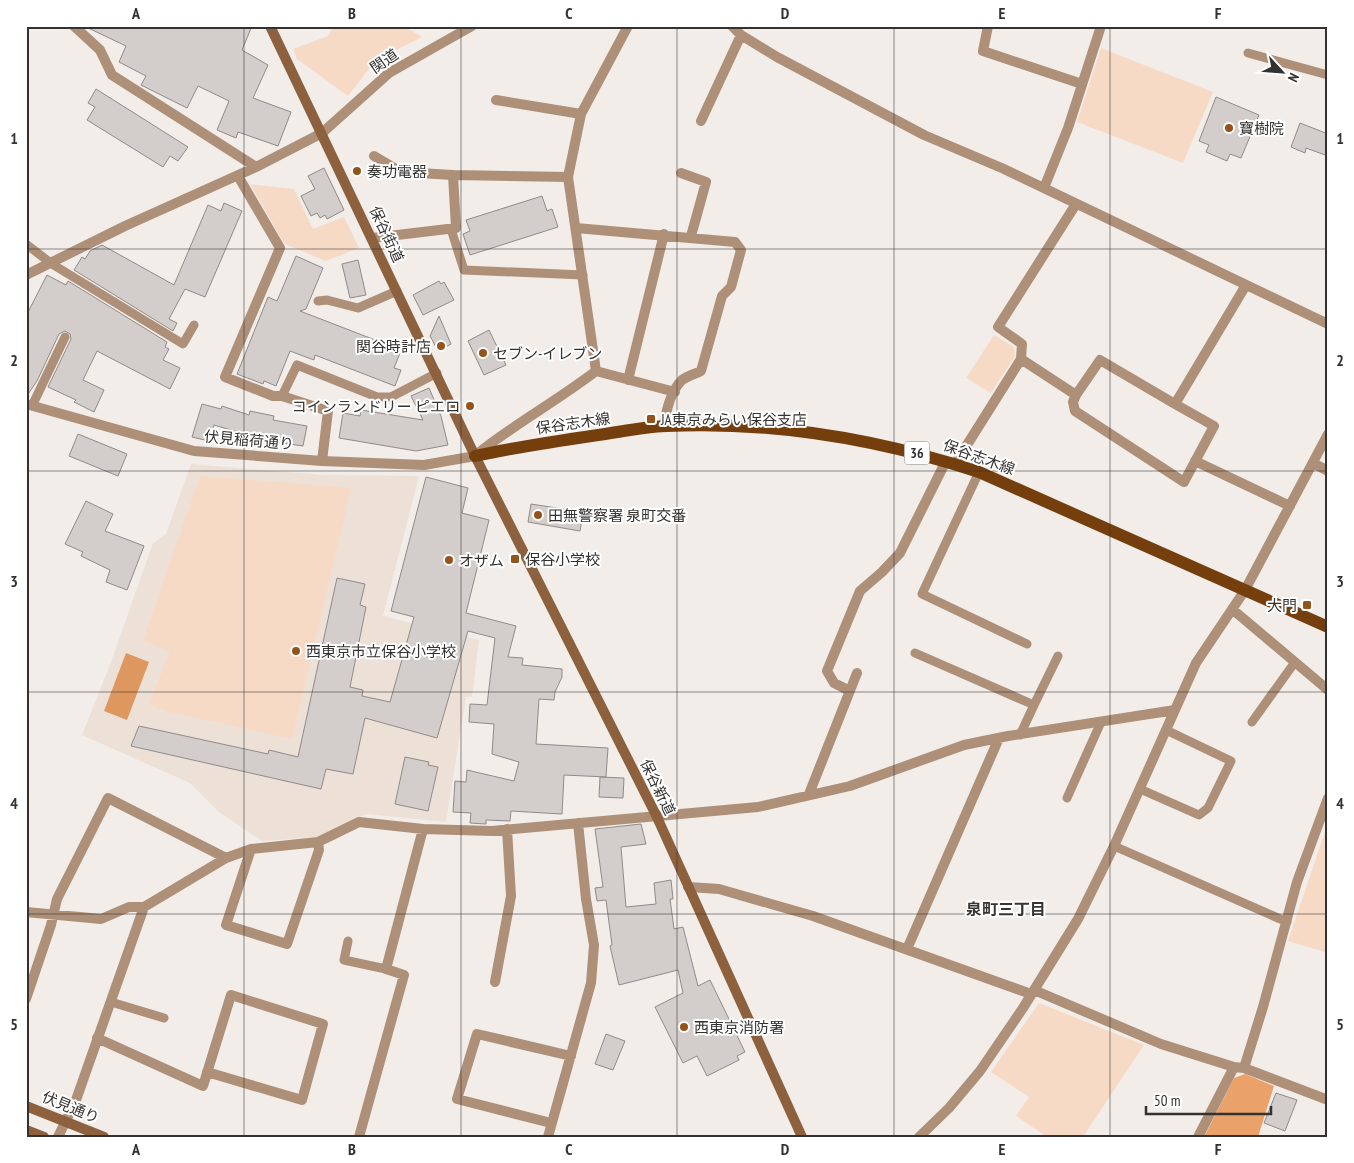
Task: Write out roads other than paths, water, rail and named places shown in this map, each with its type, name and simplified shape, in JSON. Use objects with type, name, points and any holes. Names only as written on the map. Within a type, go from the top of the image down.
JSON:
[{"type":"main road","name":"保谷街道","points":[[270,26],[475,456]]},
{"type":"main road","name":"保谷志木線","points":[[475,456],[511,448],[664,426],[722,426],[815,432],[859,440],[979,472],[1328,627]]},
{"type":"main road","name":"保谷新道","points":[[475,456],[656,816],[802,1137]]},
{"type":"main road","name":"伏見通り","points":[[26,1106],[104,1137]]},
{"type":"main road","points":[[26,1130],[44,1137]]},
{"type":"street","points":[[74,26],[100,50],[112,75],[256,167]]},
{"type":"street","name":"関道","points":[[26,275],[52,264],[125,226],[238,176],[322,133],[389,73],[472,26]]},
{"type":"street","points":[[596,371],[568,177],[581,114],[628,26]]},
{"type":"street","points":[[732,26],[741,35],[924,135],[1044,188],[1328,324]]},
{"type":"street","points":[[988,26],[984,51],[1082,84]]},
{"type":"street","points":[[1044,188],[1068,128],[1101,26]]},
{"type":"street","points":[[701,121],[741,35]]},
{"type":"street","points":[[496,100],[581,114]]},
{"type":"street","points":[[374,156],[402,172],[568,177]]},
{"type":"street","points":[[681,173],[706,182],[691,236]]},
{"type":"street","points":[[372,238],[456,228],[454,175]]},
{"type":"street","points":[[238,176],[280,248],[226,377],[273,396],[282,396],[328,411],[322,461]]},
{"type":"street","points":[[850,691],[834,683],[827,671],[849,613],[860,590],[882,572],[900,553],[951,463],[1020,359],[1022,344],[998,327],[1076,204]]},
{"type":"street","points":[[576,228],[691,236],[736,242],[741,250],[731,287],[722,296],[701,371],[682,380],[666,410],[664,426]]},
{"type":"street","points":[[628,380],[664,234]]},
{"type":"street","points":[[1175,404],[1246,285]]},
{"type":"street","points":[[1020,359],[1076,396]]},
{"type":"street","points":[[1100,360],[1175,404],[1214,426],[1184,482],[1075,411],[1073,402],[1100,360]]},
{"type":"street","points":[[596,371],[675,392]]},
{"type":"street","points":[[475,456],[502,434],[541,411],[596,371]]},
{"type":"street","name":"伏見稲荷通り","points":[[29,405],[194,451],[322,461],[424,465],[475,456]]},
{"type":"street","points":[[919,1137],[949,1108],[980,1071],[1033,992],[1078,919],[1114,846],[1196,663],[1246,590],[1328,434]]},
{"type":"street","points":[[1195,461],[1290,506]]},
{"type":"street","points":[[1313,463],[1328,471]]},
{"type":"street","points":[[1232,609],[1328,690]]},
{"type":"street","points":[[810,794],[857,672]]},
{"type":"street","points":[[26,912],[102,919],[129,907],[144,907],[226,858],[251,849],[318,842],[359,822],[450,831],[507,829],[758,807],[850,786],[964,746],[999,738],[1175,710]]},
{"type":"street","points":[[907,949],[999,738]]},
{"type":"street","points":[[26,999],[54,914],[57,899],[108,798],[226,858]]},
{"type":"street","points":[[1198,1137],[1239,1068],[1287,922],[1297,882],[1328,798]]},
{"type":"street","points":[[548,1137],[591,983],[594,945],[586,899],[578,823]]},
{"type":"street","points":[[359,1137],[404,975],[386,969],[423,829]]},
{"type":"street","points":[[495,982],[511,896],[507,829]]},
{"type":"street","points":[[251,849],[226,925],[288,944],[319,850],[318,842]]},
{"type":"street","points":[[688,887],[718,889],[813,916],[1033,992],[1161,1044],[1239,1068],[1328,1100]]},
{"type":"street","points":[[58,1137],[76,1100],[144,907]]},
{"type":"street","points":[[97,1038],[203,1086],[207,1072],[231,995],[323,1024],[302,1100],[207,1072]]},
{"type":"street","points":[[551,1123],[457,1099],[477,1034],[571,1056]]},
{"type":"lane","points":[[1248,53],[1328,75]]},
{"type":"lane","points":[[451,228],[464,270],[583,275]]},
{"type":"lane","points":[[26,244],[52,264],[183,344],[194,325]]},
{"type":"lane","points":[[318,301],[327,300],[358,308],[397,291]]},
{"type":"lane","points":[[29,405],[64,337]]},
{"type":"lane","points":[[282,396],[296,365],[377,397],[391,397],[437,373]]},
{"type":"lane","points":[[979,472],[922,594],[1026,644]]},
{"type":"lane","points":[[915,653],[1034,705]]},
{"type":"lane","points":[[1020,735],[1058,656]]},
{"type":"lane","points":[[1252,722],[1295,662]]},
{"type":"lane","points":[[1067,798],[1102,722]]},
{"type":"lane","points":[[1140,789],[1199,815],[1208,808],[1231,761],[1166,730]]},
{"type":"lane","points":[[1114,846],[1287,922]]},
{"type":"lane","points":[[348,941],[344,960],[386,969]]},
{"type":"lane","points":[[111,1002],[164,1018]]},
{"type":"place","name":"寶樹院","points":[[1229,128]]},
{"type":"place","name":"奏功電器","points":[[357,171]]},
{"type":"place","name":"関谷時計店","points":[[441,346]]},
{"type":"place","name":"セブン-イレブン","points":[[483,353]]},
{"type":"place","name":"コインランドリー ピエロ","points":[[470,406]]},
{"type":"place","name":"JA東京みらい保谷支店","points":[[651,419]]},
{"type":"place","name":"田無警察署 泉町交番","points":[[538,515]]},
{"type":"place","name":"保谷小学校","points":[[515,559]]},
{"type":"place","name":"オザム","points":[[449,560]]},
{"type":"place","name":"大門","points":[[1307,605]]},
{"type":"place","name":"西東京市立保谷小学校","points":[[296,651]]},
{"type":"place","name":"西東京消防署","points":[[684,1027]]},
{"type":"district","name":"泉町三丁目","points":[[1006,909]]}]
